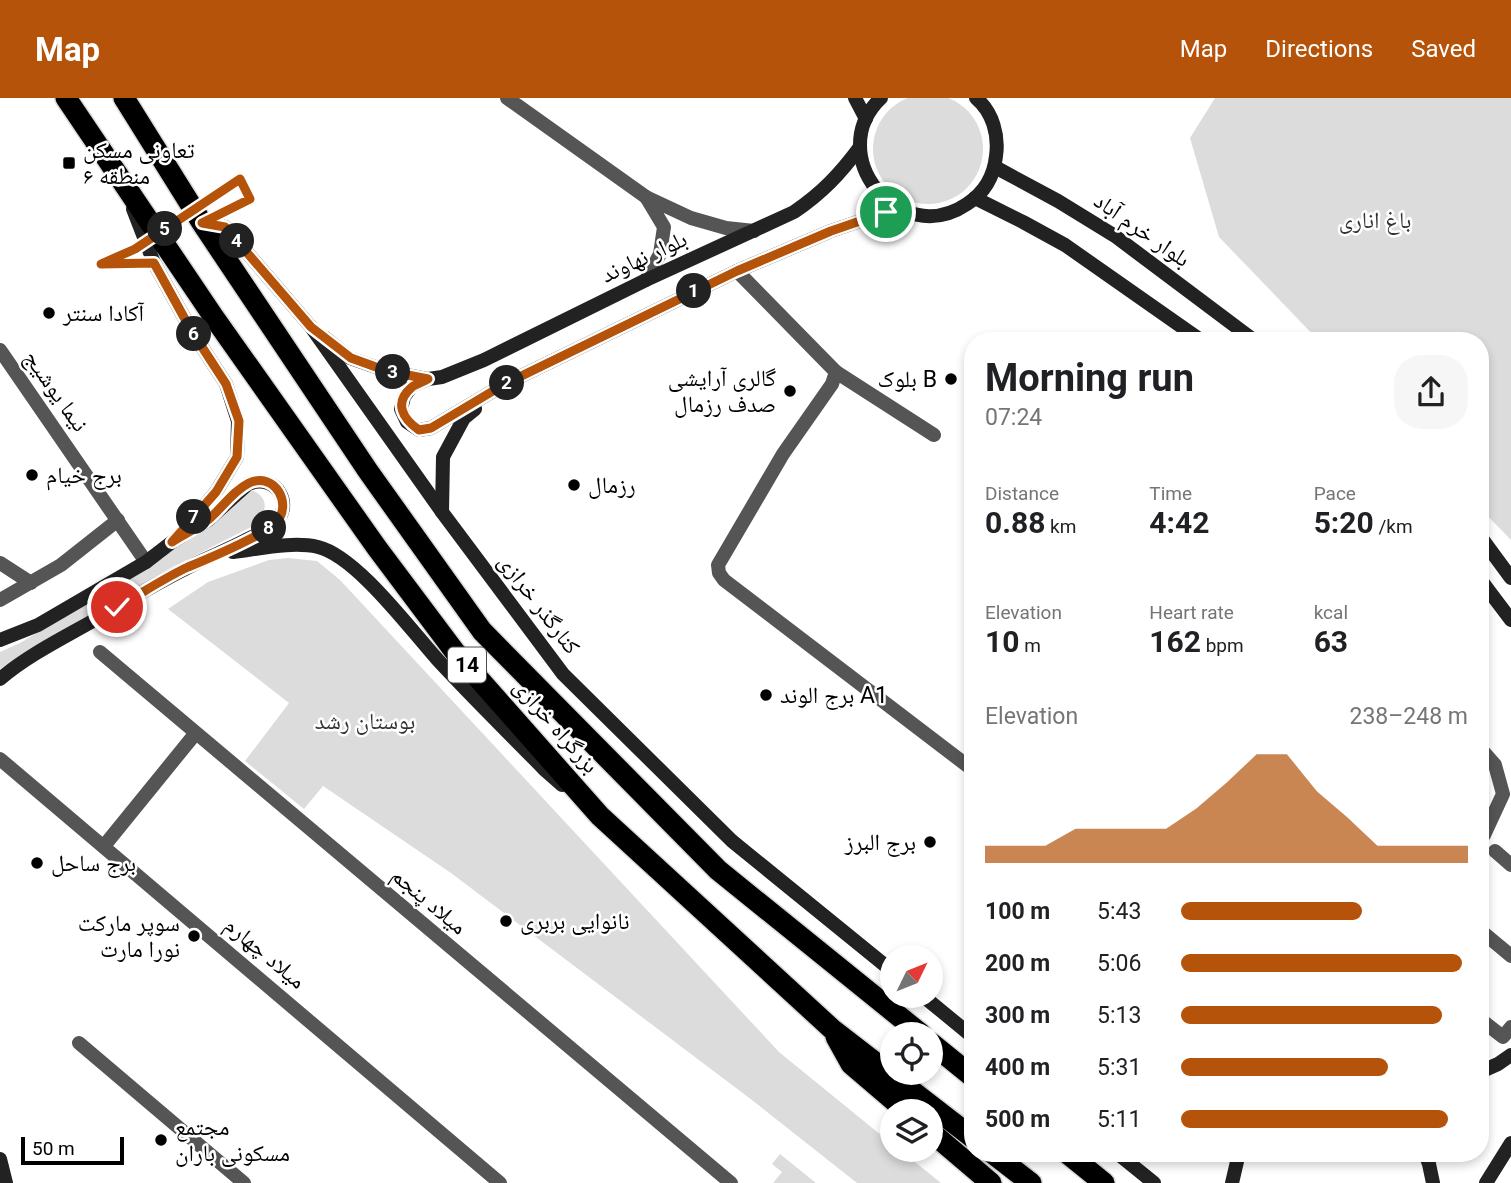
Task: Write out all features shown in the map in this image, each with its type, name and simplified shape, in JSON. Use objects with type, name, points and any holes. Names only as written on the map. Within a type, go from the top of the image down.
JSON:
[{"type":"highway","name":"بزرگراه خرازی","points":[[66,98],[213,316],[377,548],[455,652],[600,816],[832,1030],[964,1131]]},
{"type":"highway","name":"بزرگراه خرازی","points":[[124,98],[202,223],[368,471],[482,631],[718,870],[906,1022]]},
{"type":"highway","points":[[832,1030],[851,1064],[892,1099]]},
{"type":"highway","points":[[943,1053],[964,1070]]},
{"type":"highway","points":[[943,1142],[964,1161]]},
{"type":"highway","points":[[966,1162],[990,1183]]},
{"type":"highway","points":[[1004,1162],[1031,1183]]},
{"type":"highway","points":[[1078,1162],[1104,1183]]},
{"type":"street","points":[[508,98],[646,197],[691,218],[726,228],[754,231]]},
{"type":"street","points":[[855,98],[866,119]]},
{"type":"street","points":[[881,98],[866,119],[862,133],[860,147],[863,168],[873,187],[888,202],[907,212]]},
{"type":"street","points":[[428,379],[412,386],[404,397],[401,409],[407,422],[419,430],[431,428],[503,385],[737,271],[842,227],[886,212],[907,212],[925,216],[943,215],[960,209],[988,184],[995,167],[998,144],[993,121],[976,98]]},
{"type":"street","name":"بلوار نهاوند","points":[[428,379],[442,377],[484,360],[646,280],[794,212],[816,197],[841,172],[860,147]]},
{"type":"street","name":"بلوار خرم آباد","points":[[995,167],[1115,236],[1243,332]]},
{"type":"street","points":[[121,179],[154,263],[191,330],[226,384],[239,421],[237,457],[216,492],[172,542]]},
{"type":"street","points":[[646,197],[664,227],[660,254],[646,280]]},
{"type":"street","points":[[975,198],[1065,244],[1189,332]]},
{"type":"street","name":"کنارگذر خرازی","points":[[202,223],[225,227],[311,327],[442,512],[563,674],[733,841],[880,961]]},
{"type":"street","points":[[737,271],[836,372],[934,435]]},
{"type":"street","points":[[311,327],[351,358],[387,371],[428,379]]},
{"type":"street","name":"نیما یوشیج","points":[[0,350],[146,562]]},
{"type":"street","points":[[836,372],[832,384],[783,454],[737,531],[718,565],[719,573],[724,580],[964,763]]},
{"type":"street","points":[[442,512],[443,457],[464,418],[503,385]]},
{"type":"street","points":[[0,640],[38,625],[146,562],[208,520],[248,484],[264,481],[271,484],[282,496],[283,511],[274,525],[221,554],[185,569],[117,607],[0,679]]},
{"type":"street","points":[[0,600],[61,565],[118,520]]},
{"type":"street","points":[[221,554],[262,547],[290,546],[318,547],[337,555],[365,579],[545,770],[600,816]]},
{"type":"street","points":[[1489,548],[1511,578]]},
{"type":"street","points":[[0,563],[31,583]]},
{"type":"street","points":[[1489,591],[1511,620]]},
{"type":"street","name":"میلاد پنجم","points":[[100,652],[731,1183]]},
{"type":"street","points":[[104,846],[195,734]]},
{"type":"street","name":"میلاد چهارم","points":[[0,759],[500,1183]]},
{"type":"street","points":[[1489,759],[1494,765],[1503,794],[1489,824]]},
{"type":"street","points":[[1495,851],[1511,865]]},
{"type":"street","points":[[1489,938],[1511,956]]},
{"type":"street","points":[[938,1008],[964,1030]]},
{"type":"street","points":[[1489,1023],[1507,1032]]},
{"type":"street","points":[[79,1043],[244,1183]]},
{"type":"street","points":[[1489,1068],[1511,1055]]},
{"type":"street","points":[[1486,1183],[1511,1143]]},
{"type":"street","points":[[0,1159],[6,1183]]},
{"type":"street","points":[[1128,1162],[1154,1183]]},
{"type":"street","points":[[1232,1183],[1238,1162]]},
{"type":"street","points":[[1428,1162],[1433,1183]]},
{"type":"path","points":[[154,263],[101,264],[135,249],[240,179],[250,199],[202,223]]},
{"type":"green space","points":[[928,94],[949,98],[967,110],[979,128],[983,149],[979,170],[967,188],[949,200],[928,204],[907,200],[889,188],[877,170],[873,149],[877,128],[889,110],[907,98]]},
{"type":"green space","name":"باغ اناری","points":[[1215,98],[1511,98],[1511,540],[1489,517],[1489,332],[1310,332],[1219,237],[1190,138]]},
{"type":"green space","points":[[248,489],[260,495],[265,504],[263,514],[255,525],[126,594],[0,669],[0,652],[20,643],[163,558]]},
{"type":"green space","name":"بوستان رشد","points":[[288,558],[317,561],[340,580],[779,1052],[880,1134],[880,1162],[915,1162],[941,1183],[857,1183],[748,1097],[451,873],[323,786],[304,809],[245,761],[289,703],[168,609],[208,582],[269,560]]},
{"type":"green space","points":[[780,1154],[816,1183],[773,1183],[782,1172],[772,1164]]},
{"type":"place","name":"تعاونی مسکن منطقه ۶","points":[[69,163]]},
{"type":"place","name":"آکادا سنتر","points":[[49,313]]},
{"type":"place","name":"بلوک B","points":[[951,379]]},
{"type":"place","name":"گالری آرایشی صدف رزمال","points":[[790,391]]},
{"type":"place","name":"برج خیام","points":[[32,475]]},
{"type":"place","name":"رزمال","points":[[574,485]]},
{"type":"place","name":"برج الوند A1","points":[[766,695]]},
{"type":"place","name":"برج البرز","points":[[930,842]]},
{"type":"place","name":"برج ساحل","points":[[37,863]]},
{"type":"place","name":"نانوایی بربری","points":[[506,921]]},
{"type":"place","name":"سوپر مارکت نورا مارت","points":[[194,936]]},
{"type":"place","name":"مجتمع مسکونی باران","points":[[161,1140]]},
{"type":"route","points":[[117,607],[185,569],[264,531],[274,525],[283,511],[282,496],[278,490],[264,481],[256,481],[242,488],[208,520],[172,542],[216,492],[237,457],[239,421],[226,384],[191,330],[154,263],[101,264],[135,249],[240,179],[250,199],[202,223],[225,227],[311,327],[351,358],[387,371],[428,379],[412,386],[404,397],[401,409],[407,422],[419,430],[431,428],[503,385],[737,271],[831,231],[886,212]]}]
